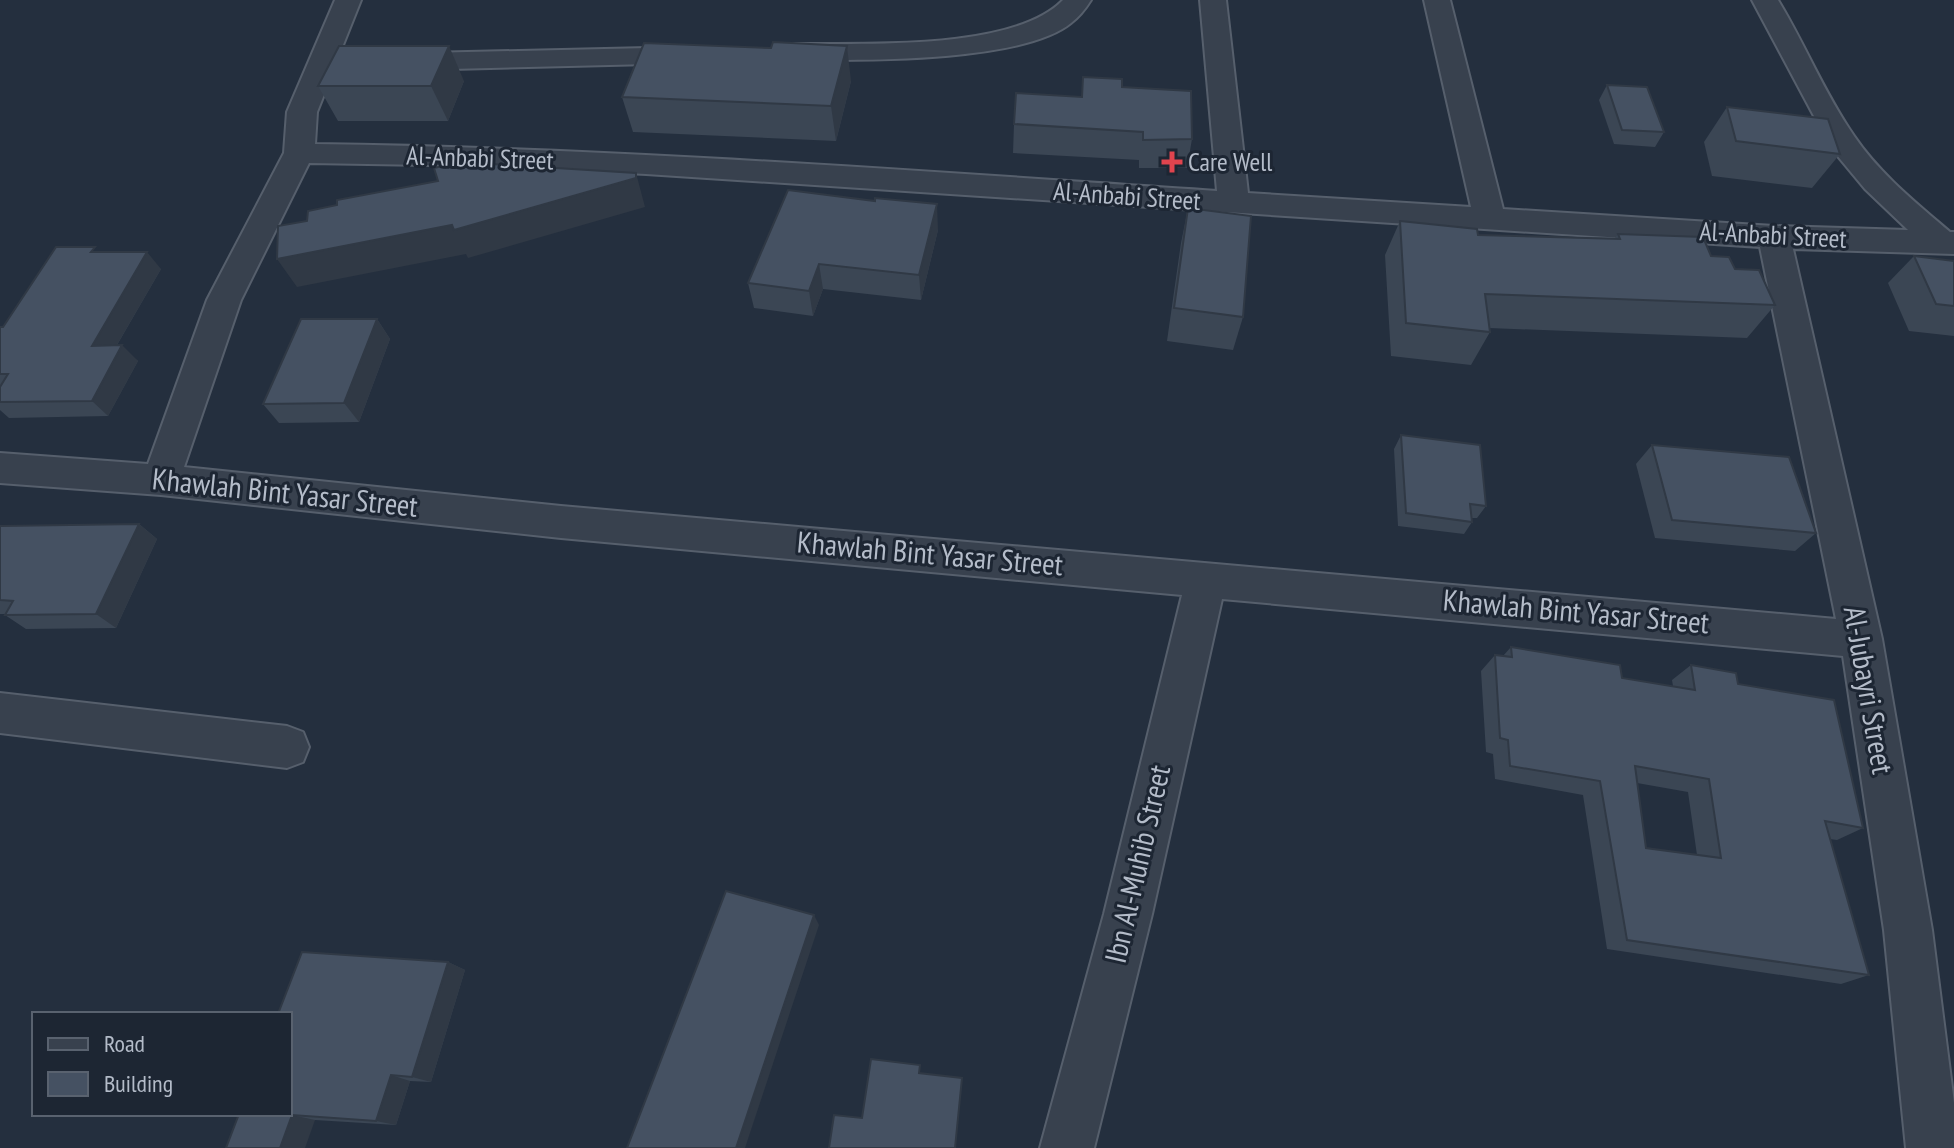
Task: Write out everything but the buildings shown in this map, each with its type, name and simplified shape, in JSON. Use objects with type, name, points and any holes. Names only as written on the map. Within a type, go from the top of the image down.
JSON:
[{"type":"street","points":[[161,480],[224,300],[299,153],[302,112],[348,0]]},
{"type":"street","points":[[770,53],[980,44],[1048,27],[1071,14],[1078,0]]},
{"type":"street","points":[[1213,0],[1234,203]]},
{"type":"street","points":[[1437,0],[1489,218]]},
{"type":"street","points":[[1765,0],[1793,47],[1814,97],[1844,144],[1886,193],[1947,243]]},
{"type":"street","points":[[323,64],[723,54]]},
{"type":"street","name":"Al-Anbabi Street","points":[[299,153],[486,156],[617,163],[1774,237],[1947,243]]},
{"type":"street","name":"Al-Jubayri Street","points":[[1774,237],[1861,639],[1908,930],[1933,1148]]},
{"type":"street","name":"Khawlah Bint Yasar Street","points":[[0,468],[161,480],[561,522],[1861,639]]},
{"type":"street","name":"Ibn Al-Muhib Street","points":[[1067,1148],[1128,914],[1206,578]]},
{"type":"street","points":[[0,713],[287,747]]},
{"type":"place","name":"Care Well","points":[[1172,162]]}]
